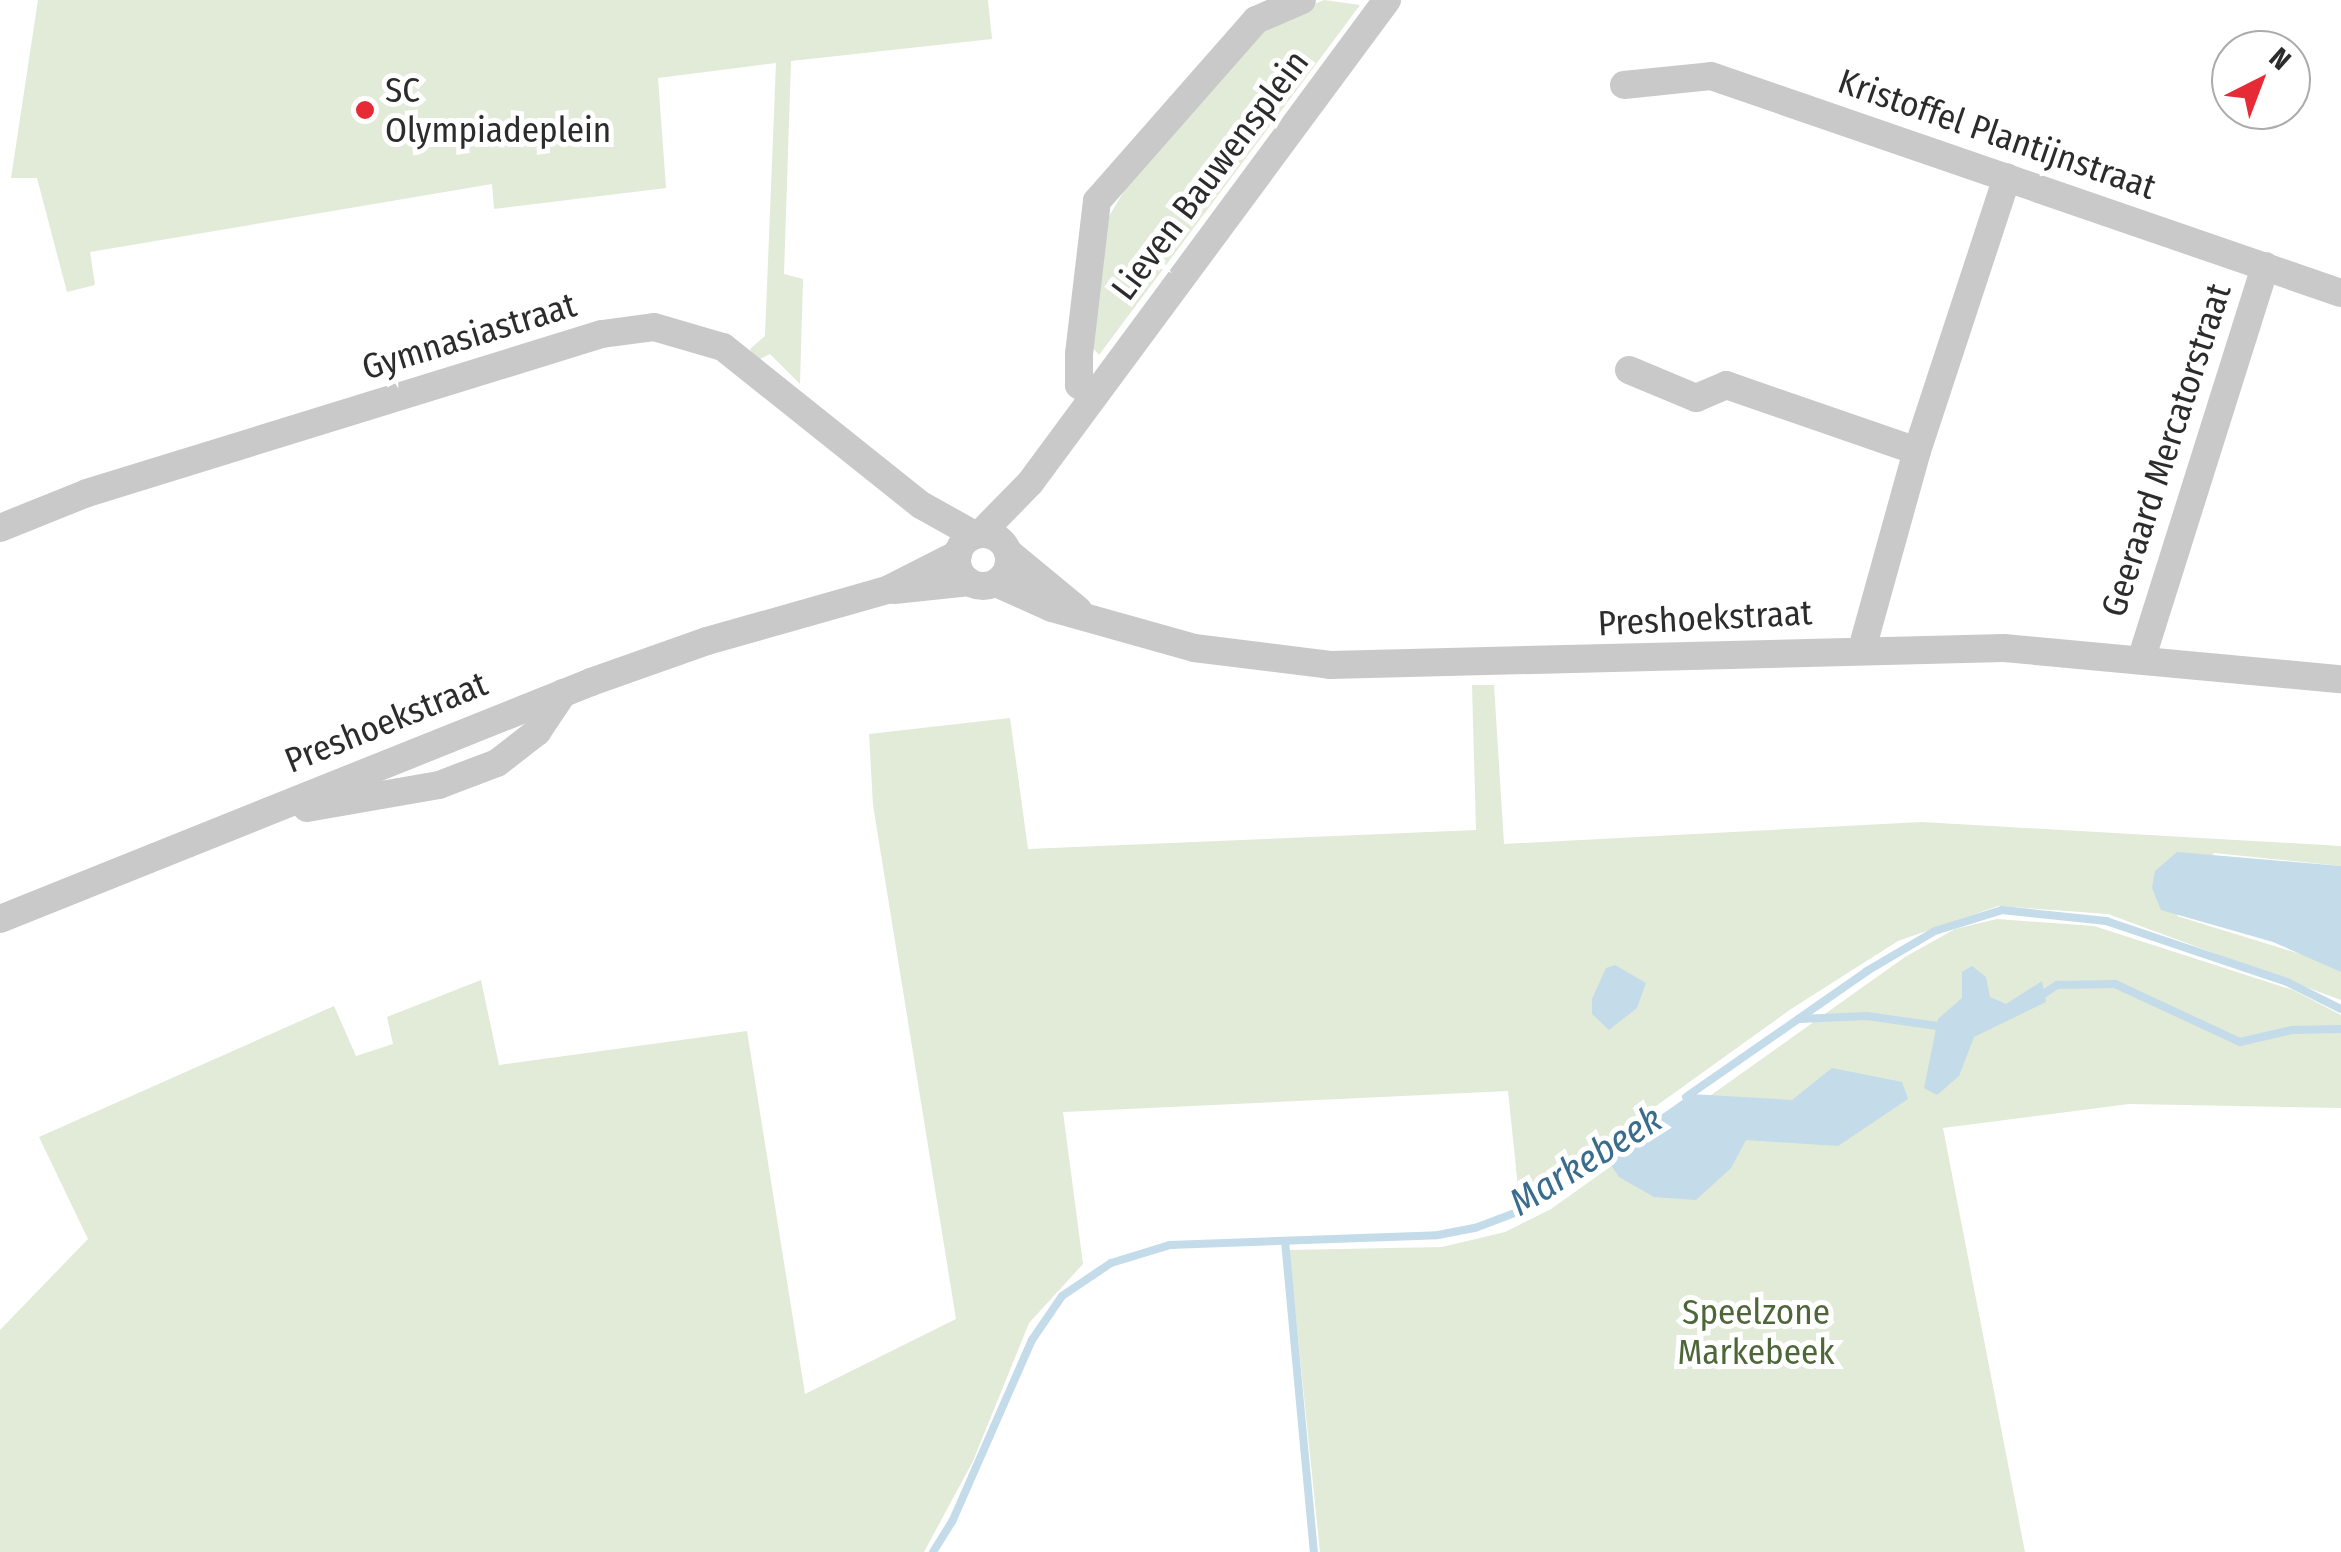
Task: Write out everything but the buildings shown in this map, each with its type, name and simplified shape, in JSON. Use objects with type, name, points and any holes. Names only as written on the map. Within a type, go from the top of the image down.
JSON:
[{"type":"street","name":"Lieven Bauwensplein","points":[[968,543],[1030,483],[1092,394],[1387,0]]},
{"type":"street","name":"Lieven Bauwensplein","points":[[1092,394],[1079,385],[1078,354],[1097,201],[1256,20],[1299,1]]},
{"type":"street","name":"Kristoffel Plantijnstraat","points":[[1624,85],[1711,76],[2341,293]]},
{"type":"street","points":[[1862,648],[1917,451],[2007,177]]},
{"type":"street","name":"Geeraard Mercatorstraat","points":[[2142,657],[2266,266]]},
{"type":"street","name":"Gymnasiastraat","points":[[0,528],[87,493],[602,334],[654,327],[700,335],[723,348],[921,505],[936,534],[968,543]]},
{"type":"street","points":[[1629,370],[1696,398],[1726,386],[1917,451]]},
{"type":"street","name":"Lieven Bauwensplein","points":[[983,583],[1009,564],[1007,550],[1030,483]]},
{"type":"street","points":[[968,543],[959,570],[983,583]]},
{"type":"street","name":"Preshoekstraat","points":[[888,590],[968,543],[1007,550],[1078,610]]},
{"type":"street","name":"Preshoekstraat","points":[[0,920],[564,692],[708,640],[888,590],[983,583],[1052,608],[1078,610],[1194,648],[1330,665],[1862,648],[2004,648],[2142,657],[2341,679]]},
{"type":"street","name":"Preshoekstraat","points":[[236,822],[439,785],[497,763],[537,732],[564,692]]},
{"type":"green space","name":"SC Olympiadeplein","points":[[38,0],[988,0],[992,39],[791,61],[784,274],[803,279],[800,384],[770,354],[756,361],[750,349],[765,336],[776,63],[658,78],[666,188],[494,209],[492,184],[90,252],[95,285],[67,292],[37,178],[11,178]]},
{"type":"green space","points":[[1324,0],[1360,5],[1099,355],[1088,343],[1105,223],[1136,171],[1259,27]]},
{"type":"green space","points":[[1472,685],[1494,685],[1504,844],[1922,822],[2341,846],[2341,866],[2214,853],[2177,916],[2320,960],[2341,972],[2341,1000],[2108,914],[1998,906],[1898,941],[1791,1009],[1560,1175],[1519,1197],[1508,1091],[1063,1112],[1083,1264],[1029,1323],[973,1461],[924,1552],[0,1552],[0,1330],[88,1239],[39,1137],[334,1006],[356,1056],[393,1044],[387,1017],[481,980],[499,1065],[747,1031],[805,1394],[956,1319],[873,805],[869,734],[1010,718],[1028,849],[1476,830]]},
{"type":"green space","name":"Speelzone Markebeek","points":[[1997,919],[2094,926],[2293,990],[2341,1015],[2341,1108],[2129,1104],[1943,1128],[2025,1552],[1320,1552],[1289,1250],[1442,1247],[1505,1232],[1551,1209],[1905,957],[1955,929]]},
{"type":"water","points":[[2177,852],[2341,866],[2341,972],[2273,942],[2161,910],[2152,888],[2155,871]]},
{"type":"water","points":[[1615,965],[1646,983],[1637,1008],[1609,1030],[1592,1014],[1592,999],[1606,968]]},
{"type":"water","points":[[1972,966],[1986,977],[1990,997],[2006,1004],[2042,981],[2046,1002],[1974,1037],[1959,1076],[1937,1095],[1924,1088],[1938,1019],[1962,998],[1962,972]]},
{"type":"water","points":[[1832,1068],[1902,1082],[1908,1099],[1838,1146],[1746,1140],[1731,1168],[1696,1200],[1654,1197],[1619,1177],[1604,1155],[1691,1094],[1792,1100]]},
{"type":"waterway","name":"Markebeek","points":[[1686,1097],[1867,971],[1935,931],[2002,910],[2106,921],[2287,982],[2341,1009]]},
{"type":"waterway","points":[[2036,999],[2057,985],[2115,984],[2240,1042],[2292,1030],[2341,1029]]},
{"type":"waterway","points":[[1799,1019],[1867,1016],[1944,1027]]},
{"type":"waterway","name":"Markebeek","points":[[933,1552],[952,1522],[1032,1340],[1062,1296],[1111,1263],[1170,1245],[1438,1235],[1475,1228],[1528,1208],[1609,1151]]},
{"type":"waterway","points":[[1285,1241],[1314,1552]]},
{"type":"place","name":"SC Olympiadeplein","points":[[365,110]]}]
